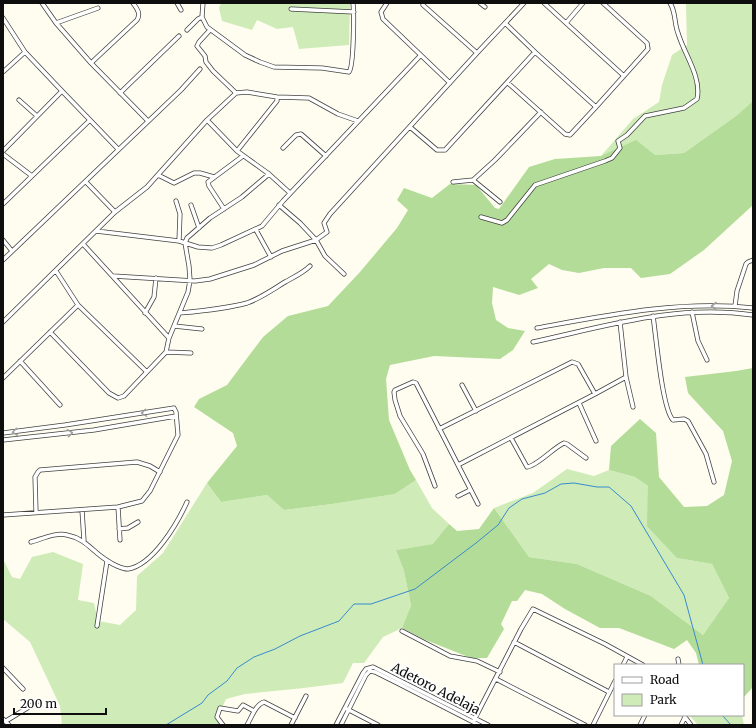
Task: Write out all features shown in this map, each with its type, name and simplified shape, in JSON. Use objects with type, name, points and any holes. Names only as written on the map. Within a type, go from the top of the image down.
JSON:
[{"type":"street","points":[[42,3],[56,23],[91,63],[148,121]]},
{"type":"street","points":[[91,63],[137,20],[139,12],[133,3]]},
{"type":"street","points":[[177,3],[181,10]]},
{"type":"street","points":[[203,3],[202,18],[210,30],[245,54],[269,66],[290,68],[322,68],[349,72],[351,69],[354,12],[353,3]]},
{"type":"street","points":[[387,3],[382,9],[382,18],[420,56],[450,83]]},
{"type":"street","points":[[480,3],[485,7]]},
{"type":"street","points":[[113,276],[195,281],[210,279],[254,265],[270,257],[316,240],[327,232],[324,224],[330,214],[524,3]]},
{"type":"street","points":[[544,3],[624,76]]},
{"type":"street","points":[[566,23],[583,3]]},
{"type":"street","points":[[508,83],[568,136],[648,49],[647,43],[603,3]]},
{"type":"street","points":[[481,217],[502,223],[507,220],[535,185],[605,162],[612,158],[620,148],[618,141],[627,135],[645,116],[684,108],[697,99],[699,93],[694,72],[678,34],[674,10],[670,3]]},
{"type":"street","points":[[422,6],[477,53]]},
{"type":"street","points":[[56,23],[98,8]]},
{"type":"street","points":[[291,9],[354,12]]},
{"type":"street","points":[[3,18],[25,52],[118,149]]},
{"type":"street","points":[[187,30],[198,19],[202,18]]},
{"type":"street","points":[[505,23],[596,107]]},
{"type":"street","points":[[210,30],[197,46],[205,56],[206,62],[213,71],[236,93]]},
{"type":"street","points":[[120,92],[179,36]]},
{"type":"street","points":[[3,72],[25,52]]},
{"type":"street","points":[[410,127],[437,150],[446,150],[535,52]]},
{"type":"street","points":[[96,231],[179,241],[198,247],[212,248],[256,230],[264,224],[290,193],[420,56]]},
{"type":"street","points":[[3,260],[181,90],[200,69]]},
{"type":"street","points":[[32,176],[3,153],[37,116],[62,92]]},
{"type":"street","points":[[3,322],[115,212],[147,187],[207,120],[236,93],[247,92],[277,97],[309,98],[338,114],[358,121]]},
{"type":"street","points":[[236,151],[277,101],[277,97]]},
{"type":"street","points":[[19,100],[37,116]]},
{"type":"street","points":[[453,182],[473,180],[495,160],[541,112]]},
{"type":"street","points":[[3,204],[90,120]]},
{"type":"street","points":[[207,120],[236,151],[269,174],[290,193]]},
{"type":"street","points":[[283,148],[296,135],[301,134],[326,156]]},
{"type":"street","points":[[224,210],[207,183],[243,156]]},
{"type":"street","points":[[158,175],[174,183],[194,173],[214,177]]},
{"type":"street","points":[[50,332],[115,398],[124,396],[166,352],[169,338],[186,298],[190,280],[185,243],[189,236],[210,218],[242,197],[269,174]]},
{"type":"street","points":[[473,180],[500,202]]},
{"type":"street","points":[[86,182],[115,212]]},
{"type":"street","points":[[176,201],[180,214],[179,241]]},
{"type":"street","points":[[190,205],[199,228]]},
{"type":"street","points":[[279,205],[300,223],[316,240],[326,256],[344,274]]},
{"type":"street","points":[[256,230],[270,257]]},
{"type":"street","points":[[3,240],[12,251]]},
{"type":"street","points":[[83,244],[169,338]]},
{"type":"street","points":[[735,306],[737,291],[746,264],[753,260]]},
{"type":"street","points":[[180,313],[209,310],[248,302],[274,290],[302,273],[310,266]]},
{"type":"street","points":[[56,271],[78,305],[147,372]]},
{"type":"street","points":[[145,313],[154,297],[156,278]]},
{"type":"street","points":[[3,378],[78,305]]},
{"type":"street","points":[[537,328],[663,308],[691,306],[735,306],[753,308]]},
{"type":"street","points":[[692,312],[698,341],[707,360]]},
{"type":"street","points":[[533,342],[653,316],[692,312],[737,313],[753,315]]},
{"type":"street","points":[[653,316],[665,401],[670,416],[673,420],[684,419],[688,421],[706,454],[714,482]]},
{"type":"street","points":[[575,322],[578,332]]},
{"type":"street","points":[[620,322],[626,377],[633,407]]},
{"type":"street","points":[[174,326],[202,329]]},
{"type":"street","points":[[166,352],[191,353]]},
{"type":"street","points":[[20,361],[60,405]]},
{"type":"street","points":[[439,429],[572,362],[578,364],[596,394]]},
{"type":"street","points":[[458,464],[512,438],[626,377]]},
{"type":"street","points":[[434,486],[423,454],[400,416],[394,396],[395,390],[412,382],[415,382],[478,504]]},
{"type":"street","points":[[462,385],[476,411]]},
{"type":"street","points":[[579,402],[596,441]]},
{"type":"street","points":[[3,433],[94,421],[174,408],[176,412],[178,434],[176,442],[150,492],[142,501],[118,507],[3,515]]},
{"type":"street","points":[[3,440],[94,430],[176,416]]},
{"type":"street","points":[[94,421],[94,430]]},
{"type":"street","points":[[512,438],[527,467],[532,466],[564,443],[586,458]]},
{"type":"street","points":[[36,512],[35,477],[40,470],[137,462],[150,466],[160,472]]},
{"type":"street","points":[[458,496],[470,490]]},
{"type":"street","points":[[31,542],[58,534],[66,534],[84,541],[107,561],[124,569],[128,569],[144,562],[152,555],[187,502]]},
{"type":"street","points":[[118,507],[120,540]]},
{"type":"street","points":[[82,510],[84,541]]},
{"type":"street","points":[[119,529],[128,528],[138,522]]},
{"type":"street","points":[[97,626],[107,561]]},
{"type":"street","points":[[474,720],[500,672],[514,642],[533,609],[605,644],[641,664]]},
{"type":"street","points":[[402,631],[450,656],[477,661],[500,672]]},
{"type":"street","points":[[514,642],[609,692]]},
{"type":"street","points":[[624,664],[627,657]]},
{"type":"street","points":[[678,659],[678,664]]},
{"type":"street","points":[[3,668],[5,672],[23,689]]},
{"type":"street","name":"Adetoro Adelaja","points":[[369,670],[375,668],[474,720],[488,725]]},
{"type":"street","points":[[336,725],[347,709],[369,670],[474,720],[479,725]]},
{"type":"street","points":[[496,679],[585,725]]},
{"type":"street","points":[[593,725],[614,683]]},
{"type":"street","points":[[291,725],[306,696]]},
{"type":"street","points":[[6,722],[37,702]]},
{"type":"street","points":[[248,725],[254,711],[259,704],[264,702],[295,718]]},
{"type":"street","points":[[222,725],[218,717],[220,708],[238,710],[243,705],[254,711]]},
{"type":"street","points":[[341,725],[347,709]]},
{"type":"street","points":[[347,709],[378,725]]},
{"type":"street","points":[[640,725],[644,716]]},
{"type":"street","points":[[682,725],[685,716]]},
{"type":"street","points":[[685,716],[691,725]]},
{"type":"green space","points":[[221,3],[350,3],[349,45],[299,49],[293,27],[277,29],[257,20],[252,30],[222,21],[219,8]]},
{"type":"green space","points":[[687,3],[753,3],[753,101],[736,116],[684,153],[601,156],[633,119],[659,102],[662,85],[672,55],[687,45]]},
{"type":"green space","points":[[753,101],[753,205],[704,250],[670,274],[641,278],[631,268],[604,268],[579,273],[562,270],[549,264],[531,279],[538,288],[519,295],[493,287],[492,303],[496,320],[508,328],[525,331],[513,350],[500,359],[434,356],[390,365],[386,379],[389,420],[410,470],[416,480],[395,494],[284,510],[267,495],[221,502],[207,483],[237,446],[233,433],[194,407],[199,399],[227,385],[263,337],[288,316],[328,306],[360,272],[397,228],[408,210],[397,200],[404,188],[432,198],[450,184],[476,185],[495,208],[499,209],[529,167],[555,159],[601,156],[636,140],[655,155],[684,153],[736,116]]},
{"type":"green space","points":[[753,368],[753,687],[744,697],[744,664],[699,664],[696,653],[687,640],[674,649],[619,628],[600,628],[565,609],[542,594],[525,590],[517,601],[512,601],[501,624],[504,629],[487,658],[471,658],[423,639],[402,628],[411,606],[404,571],[396,550],[433,544],[449,524],[457,531],[479,529],[494,508],[529,557],[577,564],[651,596],[703,635],[729,598],[712,564],[677,558],[647,526],[648,486],[635,477],[609,470],[611,446],[640,419],[656,433],[659,477],[684,507],[707,506],[724,495],[732,461],[723,431],[688,393],[685,377]]},
{"type":"green space","points":[[567,469],[594,476],[609,470],[635,477],[648,486],[677,558],[712,564],[729,598],[703,635],[651,596],[577,564],[529,557],[494,508],[533,493]]},
{"type":"green space","points":[[416,480],[432,508],[449,524],[434,544],[396,550],[404,571],[411,607],[402,628],[383,637],[364,663],[353,663],[343,683],[245,694],[226,699],[217,719],[223,725],[62,725],[60,706],[30,642],[3,619],[3,559],[12,577],[20,579],[32,557],[53,552],[83,564],[78,600],[94,603],[98,621],[120,625],[136,610],[137,576],[163,553],[207,483],[221,502],[267,495],[284,510],[395,494]]},
{"type":"green space","points":[[690,716],[742,716],[744,725],[698,725]]},
{"type":"waterway","points":[[166,725],[202,703],[208,695],[227,681],[237,668],[254,657],[275,649],[300,636],[339,621],[354,604],[371,604],[415,589],[498,525],[509,508],[522,499],[545,493],[561,484],[574,483],[597,487],[609,487],[631,506],[684,595],[703,664]]},
{"type":"waterway","points":[[723,716],[731,725]]}]
